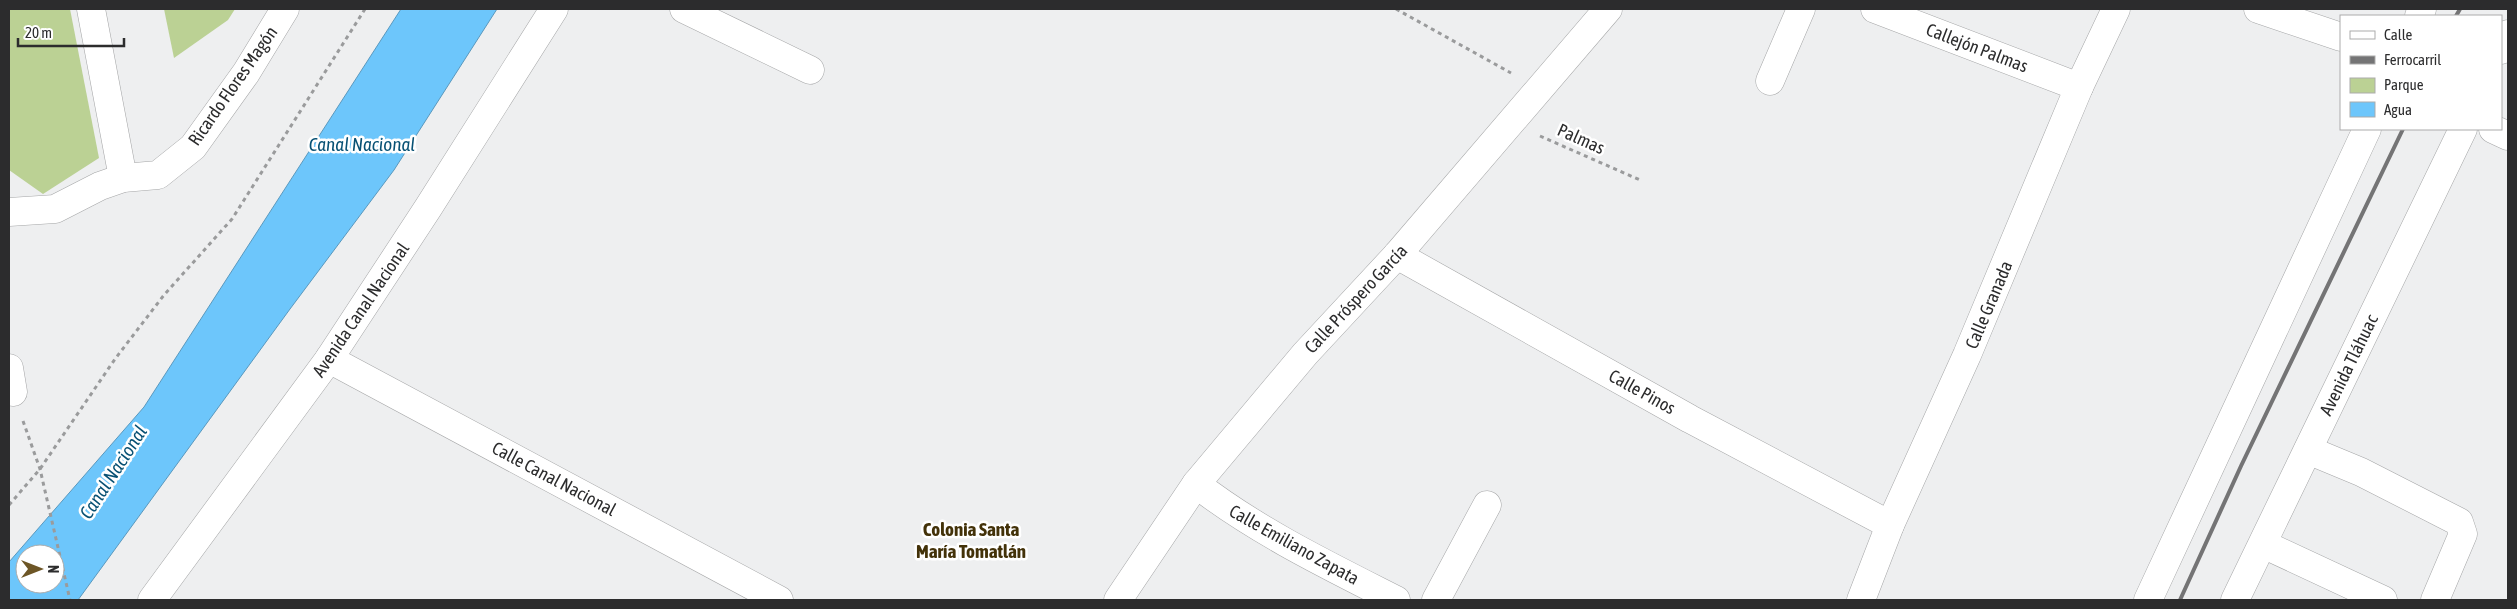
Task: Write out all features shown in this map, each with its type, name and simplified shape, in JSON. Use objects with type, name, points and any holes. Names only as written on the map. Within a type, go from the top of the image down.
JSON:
[{"type":"street","points":[[91,9],[123,178]]},
{"type":"street","name":"Ricardo Flores Magón","points":[[9,212],[55,209],[100,186],[123,178],[158,175],[193,147],[246,73],[285,9]]},
{"type":"street","name":"Avenida Canal Nacional","points":[[159,598],[329,359],[428,208],[554,9]]},
{"type":"street","points":[[684,9],[810,70]]},
{"type":"street","name":"Calle Próspero García","points":[[1118,600],[1196,484],[1305,354],[1397,255],[1608,9]]},
{"type":"street","points":[[1770,81],[1801,9]]},
{"type":"street","name":"Callejón Palmas","points":[[1875,9],[2079,87]]},
{"type":"street","name":"Calle Granada","points":[[1861,600],[1890,525],[1968,355],[2079,87],[2116,9]]},
{"type":"street","points":[[2258,9],[2340,37]]},
{"type":"street","points":[[2502,48],[2508,34]]},
{"type":"street","points":[[2148,600],[2367,130]]},
{"type":"street","name":"Avenida Tláhuac","points":[[2235,600],[2463,130]]},
{"type":"street","points":[[2495,130],[2508,136]]},
{"type":"street","name":"Calle Pinos","points":[[1397,255],[1690,419],[1890,525]]},
{"type":"street","name":"Calle Canal Nacional","points":[[329,359],[779,600]]},
{"type":"street","points":[[2308,450],[2361,472],[2460,522],[2463,534],[2435,600]]},
{"type":"street","name":"Calle Emiliano Zapata","points":[[1196,484],[1232,511],[1304,553],[1396,600]]},
{"type":"street","points":[[1436,600],[1487,505]]},
{"type":"street","points":[[2263,544],[2383,600]]},
{"type":"path","points":[[9,505],[40,469],[136,331],[164,295],[232,219],[365,9]]},
{"type":"path","points":[[1396,9],[1539,89]]},
{"type":"path","name":"Palmas","points":[[1510,123],[1640,180]]},
{"type":"path","points":[[11,380],[40,469],[70,600]]},
{"type":"green space","points":[[9,9],[70,9],[99,158],[43,194],[9,170]]},
{"type":"green space","points":[[164,9],[235,9],[228,20],[174,58]]},
{"type":"water","name":"Canal Nacional","points":[[401,9],[497,9],[394,170],[78,600],[9,600],[9,562],[15,555],[15,594],[65,594],[65,544],[25,544],[144,407]]},
{"type":"railway","points":[[2457,15],[2460,9]]},
{"type":"railway","points":[[2180,600],[2241,466],[2403,130]]},
{"type":"district","name":"Colonia Santa María Tomatlán","points":[[971,540]]}]
